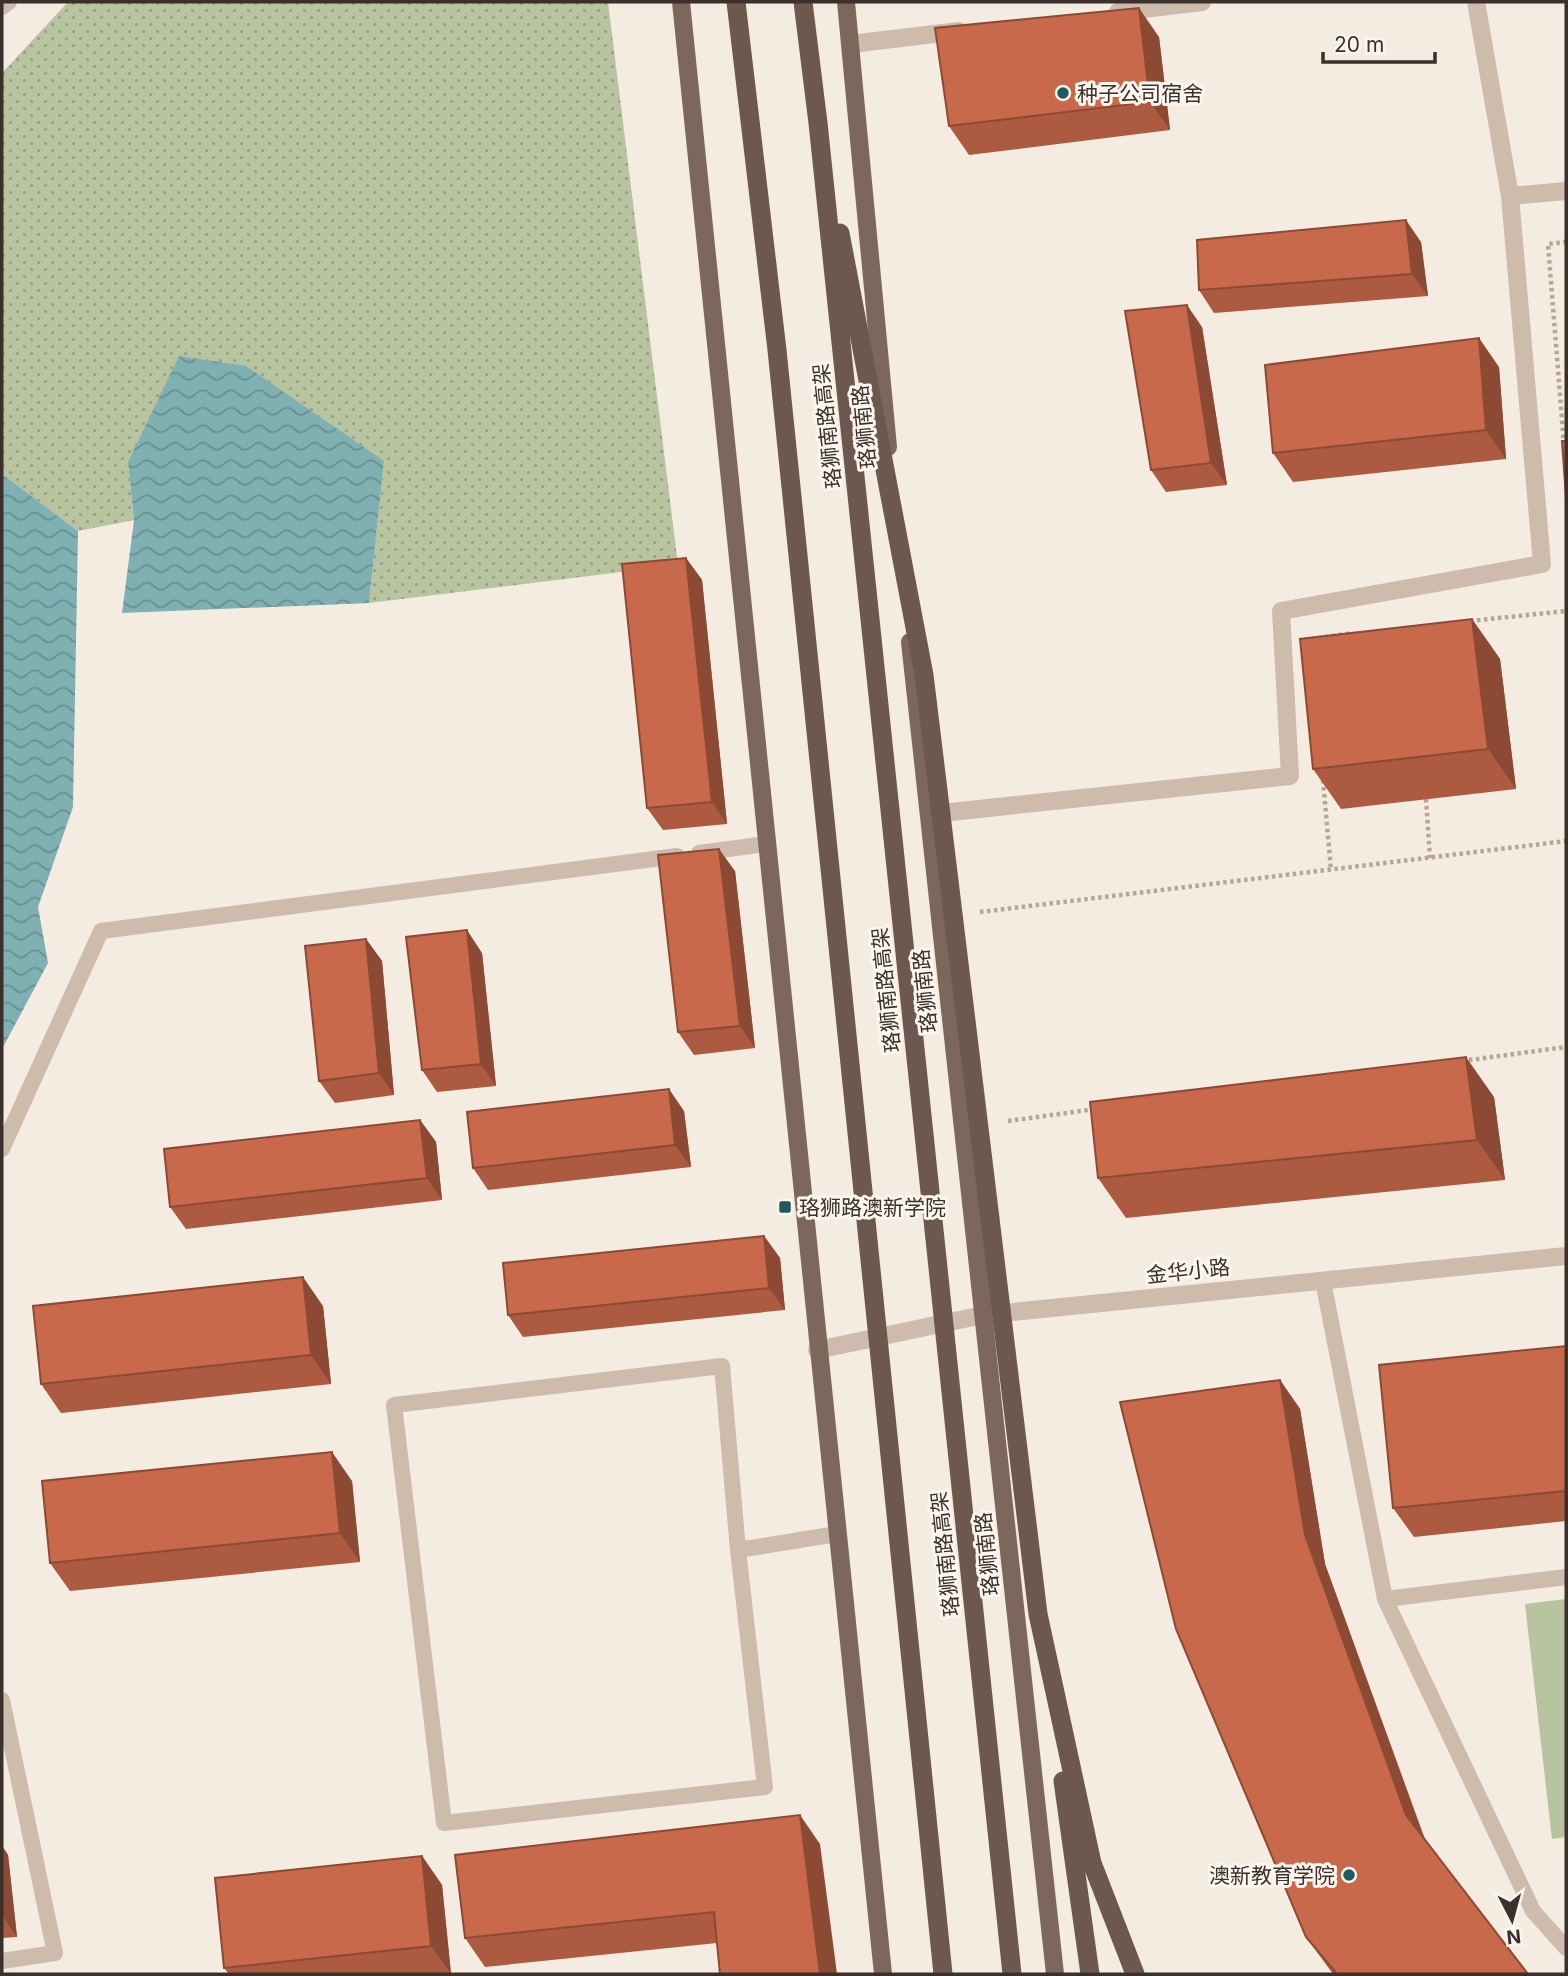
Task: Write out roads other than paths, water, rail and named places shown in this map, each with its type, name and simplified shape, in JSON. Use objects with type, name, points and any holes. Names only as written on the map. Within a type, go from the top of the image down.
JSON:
[{"type":"highway","name":"珞狮南路高架","points":[[736,2],[777,350],[943,1974]]},
{"type":"highway","name":"珞狮南路高架","points":[[803,2],[818,122],[1012,1974]]},
{"type":"highway","points":[[818,122],[860,328],[924,675],[1038,1614],[1090,1974]]},
{"type":"highway","points":[[1038,1614],[1092,1863],[1135,1974]]},
{"type":"main road","points":[[681,2],[883,1974]]},
{"type":"main road","name":"珞狮南路","points":[[846,2],[887,439],[1055,1974]]},
{"type":"street","points":[[1107,13],[1202,2]]},
{"type":"street","points":[[941,813],[1290,776],[1281,611],[1542,564],[1510,196],[1476,2]]},
{"type":"street","points":[[851,44],[972,29]]},
{"type":"street","points":[[1510,196],[1566,191]]},
{"type":"street","name":"金华小路","points":[[817,1350],[983,1315],[1566,1256]]},
{"type":"lane","points":[[2,7],[9,2]]},
{"type":"lane","points":[[2,1149],[101,931],[766,844]]},
{"type":"lane","points":[[1322,1281],[1385,1599],[1533,1911],[1566,1948]]},
{"type":"lane","points":[[722,1366],[738,1550],[765,1787],[444,1824],[394,1405],[722,1366]]},
{"type":"lane","points":[[738,1550],[837,1534]]},
{"type":"lane","points":[[1385,1599],[1566,1577]]},
{"type":"lane","points":[[2,1700],[55,1953],[2,1961]]},
{"type":"water","points":[[179,356],[246,366],[384,461],[369,603],[122,613],[134,520],[128,462]]},
{"type":"water","points":[[2,474],[78,531],[73,807],[38,907],[48,963],[2,1049]]},
{"type":"place","name":"种子公司宿舍","points":[[1063,93]]},
{"type":"place","name":"珞狮路澳新学院","points":[[785,1207]]},
{"type":"place","name":"澳新教育学院","points":[[1349,1875]]}]
